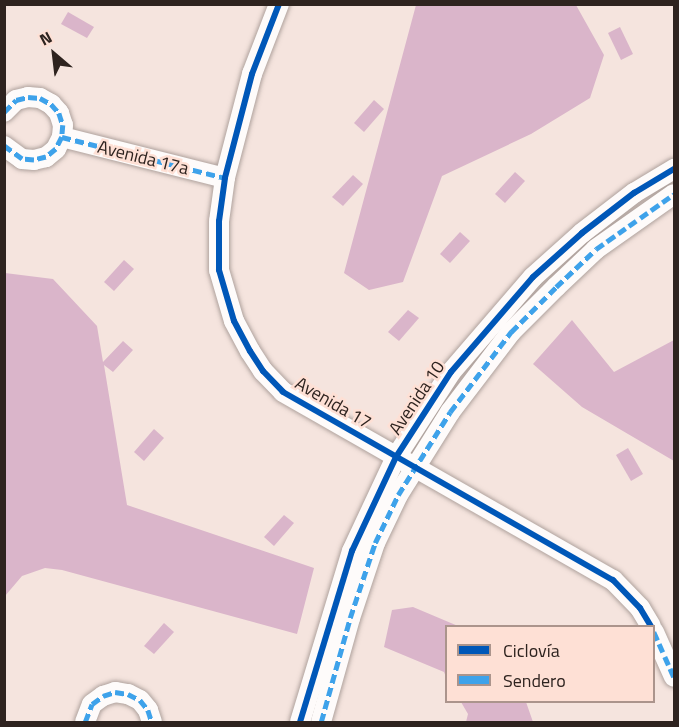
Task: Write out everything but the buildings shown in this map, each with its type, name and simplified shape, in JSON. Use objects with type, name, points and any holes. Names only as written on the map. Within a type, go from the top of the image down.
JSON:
[{"type":"street","name":"Avenida 17","points":[[279,4],[252,74],[225,178],[219,221],[219,270],[234,321],[250,351],[263,371],[283,392],[613,580],[639,608],[650,625]]},
{"type":"street","points":[[4,112],[16,100],[28,97],[40,98],[51,104],[59,113],[63,125],[62,138],[56,148],[46,156],[34,160],[22,159],[4,146]]},
{"type":"street","name":"Avenida 17a","points":[[62,138],[225,178]]},
{"type":"street","name":"Avenida 10","points":[[321,723],[352,551],[396,457],[451,372],[495,318],[533,277],[582,233],[634,193],[675,169]]},
{"type":"street","name":"Avenida 10","points":[[300,723],[342,615],[375,543],[414,467],[450,412],[511,332],[597,249],[675,194]]},
{"type":"street","points":[[495,318],[511,332]]},
{"type":"street","points":[[655,634],[675,677]]},
{"type":"street","points":[[85,723],[92,704],[102,696],[115,693],[128,694],[140,700],[148,710],[152,723]]},
{"type":"shaded area","points":[[416,5],[576,5],[604,55],[590,98],[531,134],[442,176],[403,282],[369,290],[344,273]]},
{"type":"shaded area","points":[[68,12],[94,27],[87,38],[61,24]]},
{"type":"shaded area","points":[[620,27],[633,54],[621,60],[608,33]]},
{"type":"shaded area","points":[[374,100],[384,109],[364,132],[354,123]]},
{"type":"shaded area","points":[[515,172],[525,181],[505,203],[495,194]]},
{"type":"shaded area","points":[[353,175],[363,184],[343,206],[332,197]]},
{"type":"shaded area","points":[[460,232],[470,241],[450,263],[440,254]]},
{"type":"shaded area","points":[[124,260],[134,269],[114,291],[104,282]]},
{"type":"shaded area","points":[[5,273],[53,279],[97,326],[103,362],[123,341],[133,350],[113,372],[104,365],[127,505],[314,568],[297,634],[62,570],[45,568],[22,576],[5,596]]},
{"type":"shaded area","points":[[408,310],[419,318],[399,341],[388,332]]},
{"type":"shaded area","points":[[572,320],[614,372],[674,340],[674,461],[582,407],[533,364]]},
{"type":"shaded area","points":[[154,429],[164,438],[144,461],[134,452]]},
{"type":"shaded area","points":[[628,448],[643,474],[631,481],[616,455]]},
{"type":"shaded area","points":[[284,515],[294,523],[274,546],[264,537]]},
{"type":"shaded area","points":[[413,607],[456,625],[445,625],[445,674],[444,672],[384,647],[392,610]]},
{"type":"shaded area","points":[[164,623],[174,632],[154,654],[144,646]]},
{"type":"shaded area","points":[[462,703],[526,703],[533,722],[466,722],[468,714]]},
{"type":"marked path","points":[[4,112],[16,100],[28,97],[40,98],[51,104],[59,113],[63,125],[62,137],[56,149],[46,157],[34,160],[22,159],[4,146]]},
{"type":"marked path","points":[[62,137],[225,178]]},
{"type":"marked path","points":[[321,722],[350,618],[375,543],[398,495],[450,412],[511,332],[556,287],[596,249],[674,194]]},
{"type":"marked path","points":[[655,634],[674,677]]},
{"type":"marked path","points":[[85,722],[92,704],[103,696],[115,692],[128,694],[140,700],[148,710],[152,722]]},
{"type":"cycle path","points":[[279,4],[252,74],[225,178],[219,221],[219,270],[234,321],[250,351],[263,371],[283,392],[613,580],[640,608],[650,625]]},
{"type":"cycle path","points":[[300,722],[352,551],[396,457],[451,372],[533,277],[582,233],[634,193],[674,169]]}]
